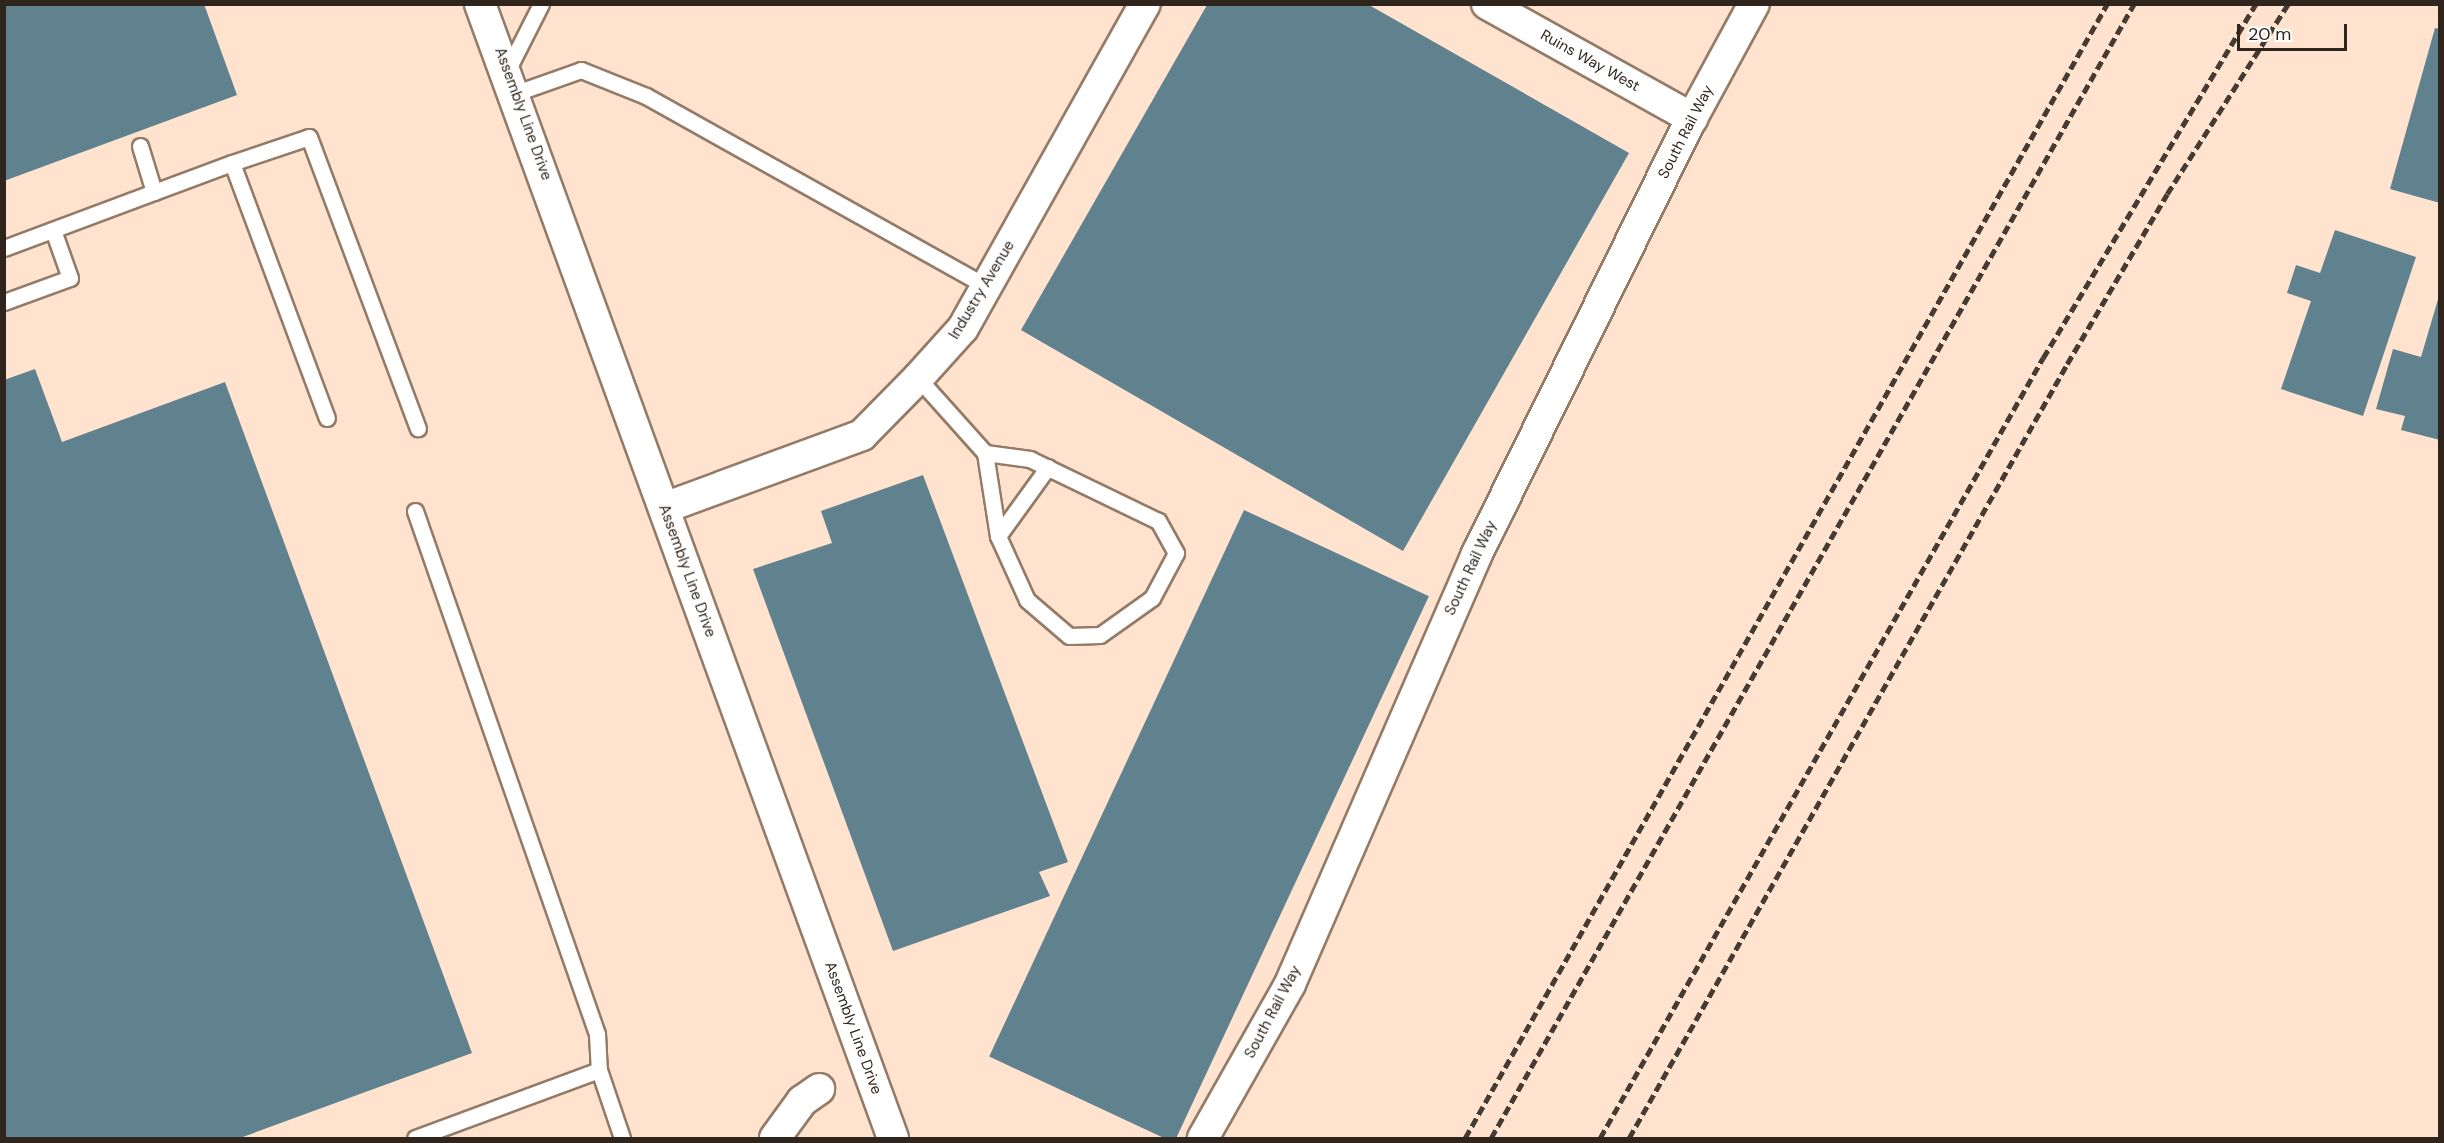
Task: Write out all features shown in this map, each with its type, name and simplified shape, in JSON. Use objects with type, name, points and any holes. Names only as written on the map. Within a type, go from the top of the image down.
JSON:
[{"type":"street","name":"Assembly Line Drive","points":[[480,4],[512,81],[664,508],[893,1138]]},
{"type":"street","name":"Industry Avenue","points":[[664,508],[862,435],[918,378],[958,336],[1145,4]]},
{"type":"street","name":"Ruins Way West","points":[[1487,4],[1692,118]]},
{"type":"street","name":"South Rail Way","points":[[1203,1138],[1290,984],[1473,562],[1692,118],[1754,4]]},
{"type":"street","points":[[775,1138],[802,1101],[819,1089]]},
{"type":"lane","points":[[541,4],[512,81],[581,70],[646,96],[986,285]]},
{"type":"lane","points":[[4,248],[309,137],[418,428]]},
{"type":"lane","points":[[140,146],[154,192]]},
{"type":"lane","points":[[232,164],[327,418]]},
{"type":"lane","points":[[4,302],[70,278],[53,230]]},
{"type":"lane","points":[[918,378],[985,453],[998,536],[1027,600],[1069,636],[1100,635],[1152,598],[1176,553],[1158,521],[1048,466],[985,453]]},
{"type":"lane","points":[[998,536],[1048,466]]},
{"type":"lane","points":[[415,511],[597,1034],[599,1070],[622,1138]]},
{"type":"lane","points":[[415,1138],[599,1070]]},
{"type":"shaded area","points":[[5,5],[2439,5],[2439,1138],[5,1138]]},
{"type":"building","points":[[4,4],[204,4],[237,95],[4,181]]},
{"type":"building","points":[[1207,5],[1369,5],[1629,153],[1403,551],[1021,330]]},
{"type":"building","points":[[2435,28],[2440,29],[2440,203],[2390,189]]},
{"type":"building","points":[[2335,230],[2416,257],[2363,416],[2281,389],[2311,301],[2287,293],[2296,265],[2320,273]]},
{"type":"building","points":[[2439,296],[2440,440],[2401,430],[2405,416],[2376,409],[2393,349],[2421,357]]},
{"type":"building","points":[[35,369],[62,442],[225,382],[472,1053],[240,1138],[4,1138],[4,380]]},
{"type":"building","points":[[923,475],[1068,862],[1039,872],[1050,896],[893,951],[753,569],[832,543],[821,511]]},
{"type":"building","points":[[1244,510],[1429,596],[1176,1138],[1164,1138],[989,1057]]},
{"type":"railway","points":[[1465,1138],[2107,4]]},
{"type":"railway","points":[[1491,1138],[2134,4]]},
{"type":"railway","points":[[1600,1138],[2043,358],[2256,4]]},
{"type":"railway","points":[[1629,1138],[2067,364],[2167,194],[2288,4]]}]
